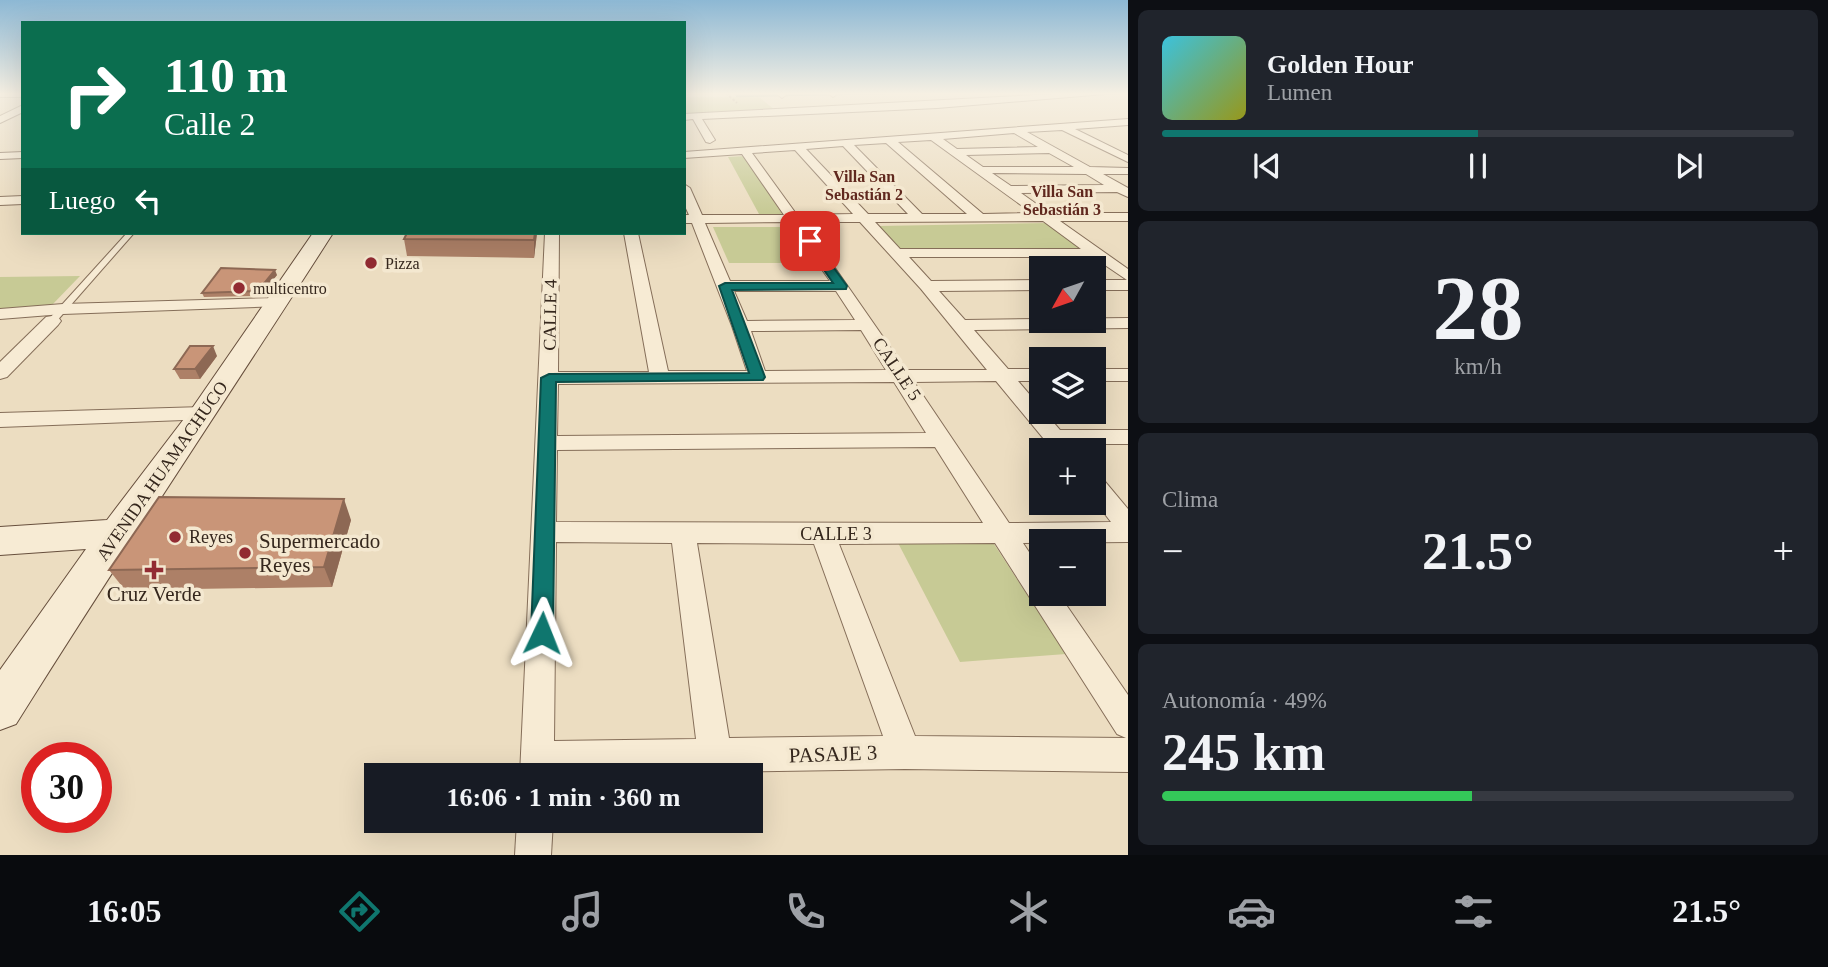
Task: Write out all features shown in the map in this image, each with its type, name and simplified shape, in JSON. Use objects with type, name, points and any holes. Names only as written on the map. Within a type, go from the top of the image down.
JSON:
[{"type":"main road","name":"AVENIDA HUAMACHUCO","points":[[0,708],[117,533],[203,414],[322,235]]},
{"type":"main road","points":[[0,541],[117,533]]},
{"type":"street","points":[[706,133],[710,140]]},
{"type":"street","points":[[686,155],[969,133]]},
{"type":"street","points":[[1020,133],[1124,191]]},
{"type":"street","points":[[1075,133],[1128,159]]},
{"type":"street","points":[[934,137],[1128,276]]},
{"type":"street","points":[[890,141],[979,217]]},
{"type":"street","points":[[847,144],[918,217]]},
{"type":"street","points":[[798,147],[927,286],[1055,438]]},
{"type":"street","points":[[955,152],[1050,150]]},
{"type":"street","name":"CALLE 5","points":[[745,151],[841,286],[1029,573]]},
{"type":"street","points":[[0,156],[21,155]]},
{"type":"street","points":[[981,170],[1128,170]]},
{"type":"street","points":[[1008,190],[1124,191]]},
{"type":"street","points":[[686,196],[692,219],[725,286],[741,326],[758,377]]},
{"type":"street","points":[[0,201],[21,200]]},
{"type":"street","points":[[692,219],[1128,217]]},
{"type":"street","name":"CALLE 4","points":[[538,763],[552,235]]},
{"type":"street","points":[[631,235],[660,377]]},
{"type":"street","points":[[897,253],[1095,253]]},
{"type":"street","points":[[927,286],[1029,285]]},
{"type":"street","points":[[1106,285],[1128,285]]},
{"type":"street","points":[[725,286],[841,286]]},
{"type":"street","points":[[0,314],[58,315],[276,303]]},
{"type":"street","points":[[0,373],[58,315]]},
{"type":"street","points":[[961,325],[1128,323]]},
{"type":"street","points":[[741,326],[867,325]]},
{"type":"street","points":[[549,378],[1029,375]]},
{"type":"street","points":[[1106,375],[1128,375]]},
{"type":"street","points":[[0,420],[203,414]]},
{"type":"street","points":[[1106,439],[1128,437]]},
{"type":"street","points":[[548,443],[944,440]]},
{"type":"street","points":[[1106,499],[1128,526]]},
{"type":"street","points":[[683,532],[715,757]]},
{"type":"street","name":"CALLE 3","points":[[545,533],[1128,532]]},
{"type":"street","points":[[823,534],[905,752]]},
{"type":"street","name":"CALLE 5","points":[[1051,606],[1128,723]]},
{"type":"street","name":"PASAJE 3","points":[[609,763],[905,752],[1128,755]]},
{"type":"street","points":[[533,855],[534,833]]},
{"type":"lane","points":[[58,315],[129,235]]},
{"type":"green space","points":[[745,156],[782,214],[759,214],[728,157]]},
{"type":"green space","points":[[1049,223],[1084,250],[902,251],[879,226]]},
{"type":"green space","points":[[713,227],[790,227],[813,263],[729,263]]},
{"type":"green space","points":[[80,276],[51,306],[0,309],[0,277]]},
{"type":"green space","points":[[981,540],[994,544],[1029,597],[1029,606],[1035,606],[1066,654],[960,662],[897,541]]},
{"type":"building","points":[[406,235],[535,235],[534,240],[404,239]]},
{"type":"building","points":[[221,268],[275,270],[258,291],[202,293]]},
{"type":"building","points":[[190,346],[213,346],[195,369],[174,369]]},
{"type":"building","name":"Supermercado Reyes","points":[[159,497],[344,499],[324,567],[109,570]]},
{"type":"place","name":"Pizza","points":[[371,263]]},
{"type":"place","name":"multicentro","points":[[239,288]]},
{"type":"place","name":"Reyes","points":[[175,537]]},
{"type":"place","name":"Supermercado Reyes","points":[[245,553]]},
{"type":"place","name":"Cruz Verde","points":[[154,570]]},
{"type":"district","name":"Villa San Sebastián 2","points":[[864,185]]},
{"type":"district","name":"Villa San Sebastián 3","points":[[1062,200]]},
{"type":"route","points":[[542,633],[549,378],[758,377],[725,286],[841,286],[810,241]]}]
